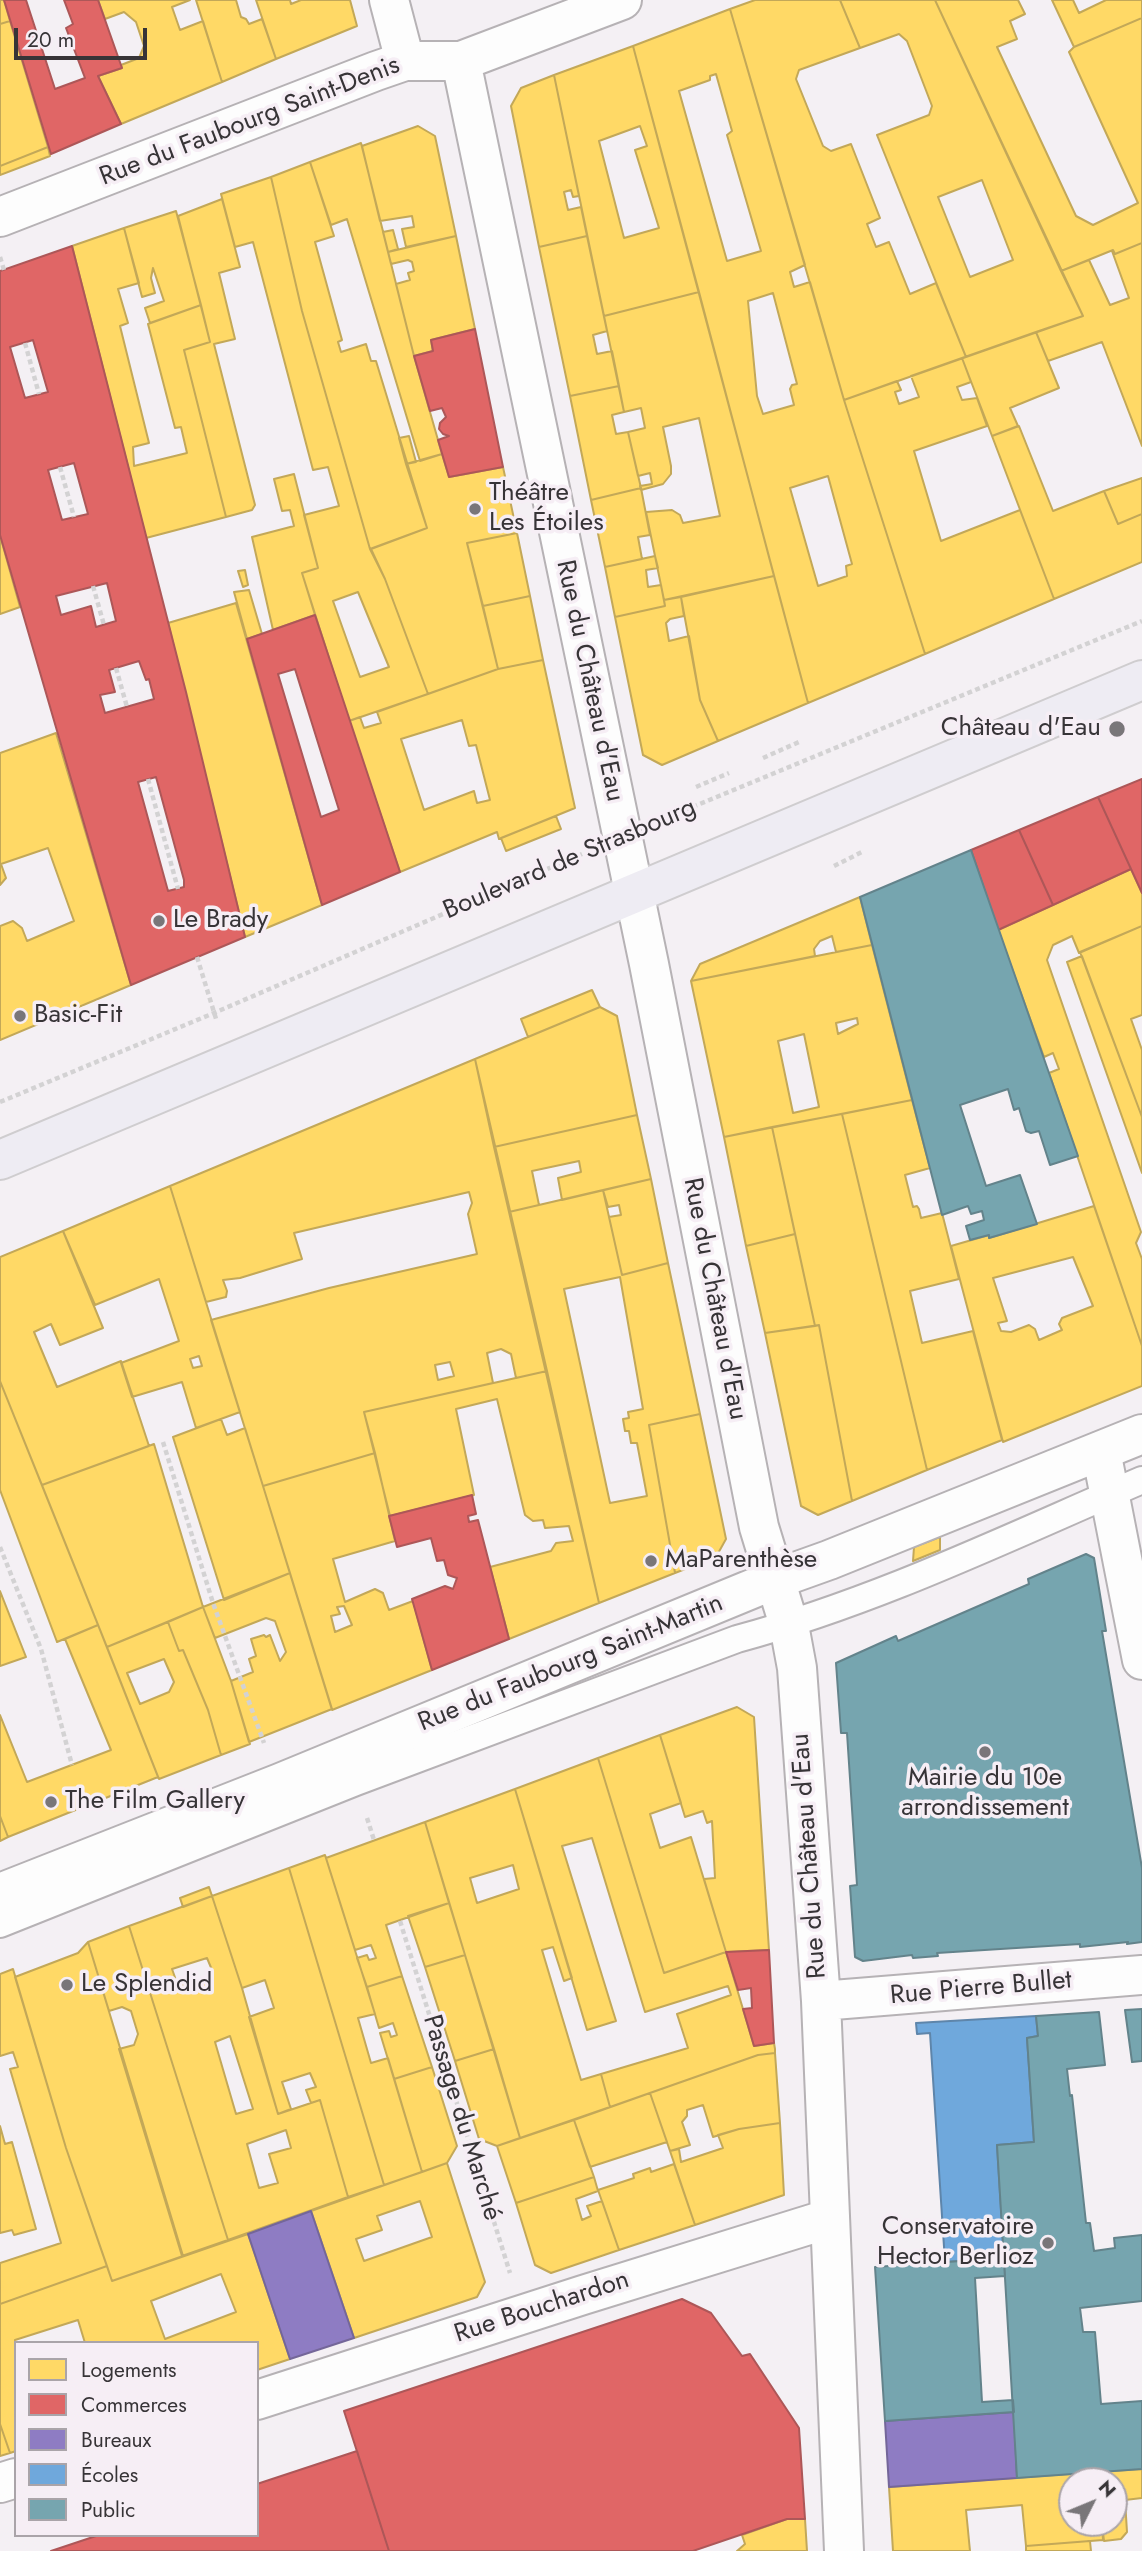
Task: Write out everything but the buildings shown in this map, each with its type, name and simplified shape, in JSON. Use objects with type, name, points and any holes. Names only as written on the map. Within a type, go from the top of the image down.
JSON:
[{"type":"main road","points":[[0,1160],[1142,680]]},
{"type":"street","points":[[389,0],[405,61]]},
{"type":"street","name":"Rue du Faubourg Saint-Denis","points":[[0,216],[405,61],[461,61],[622,0]]},
{"type":"street","name":"Rue du Château d'Eau","points":[[461,61],[651,978],[759,1527],[789,1625],[797,1668],[821,2001],[828,2219],[844,2551]]},
{"type":"street","name":"Rue du Faubourg Saint-Martin","points":[[0,1893],[1142,1434]]},
{"type":"street","points":[[1101,1451],[1126,1487],[1142,1660]]},
{"type":"street","name":"Rue Pierre Bullet","points":[[821,2001],[1142,1975]]},
{"type":"street","name":"Rue Bouchardon","points":[[259,2399],[828,2219]]},
{"type":"lane","name":"Rue du Faubourg Saint-Martin","points":[[0,1924],[368,1777],[737,1639],[843,1607],[1126,1487]]},
{"type":"path","points":[[0,257],[4,270]]},
{"type":"path","points":[[25,343],[39,394]]},
{"type":"path","points":[[60,467],[74,517]]},
{"type":"path","points":[[93,586],[104,625]]},
{"type":"path","name":"Boulevard de Strasbourg","points":[[0,1102],[214,1013],[621,837],[1142,621]]},
{"type":"path","points":[[116,668],[127,707]]},
{"type":"path","points":[[763,758],[799,742]]},
{"type":"path","points":[[696,787],[729,773]]},
{"type":"path","points":[[148,779],[178,889]]},
{"type":"path","points":[[834,866],[862,852]]},
{"type":"path","points":[[197,957],[231,1063]]},
{"type":"path","points":[[163,1442],[213,1603],[279,1783]]},
{"type":"path","points":[[0,1547],[41,1649],[72,1765]]},
{"type":"path","name":"Passage du Marché","points":[[400,1921],[523,2314]]},
{"type":"place","name":"Théâtre Les Étoiles","points":[[475,509]]},
{"type":"place","name":"Château d'Eau","points":[[1117,729]]},
{"type":"place","name":"Le Brady","points":[[159,921]]},
{"type":"place","name":"Basic-Fit","points":[[20,1016]]},
{"type":"place","name":"MaParenthèse","points":[[651,1561]]},
{"type":"place","name":"Mairie du 10e arrondissement","points":[[985,1752]]},
{"type":"place","name":"The Film Gallery","points":[[51,1802]]},
{"type":"place","name":"Le Splendid","points":[[67,1985]]},
{"type":"place","name":"Conservatoire Hector Berlioz","points":[[1048,2243]]}]
